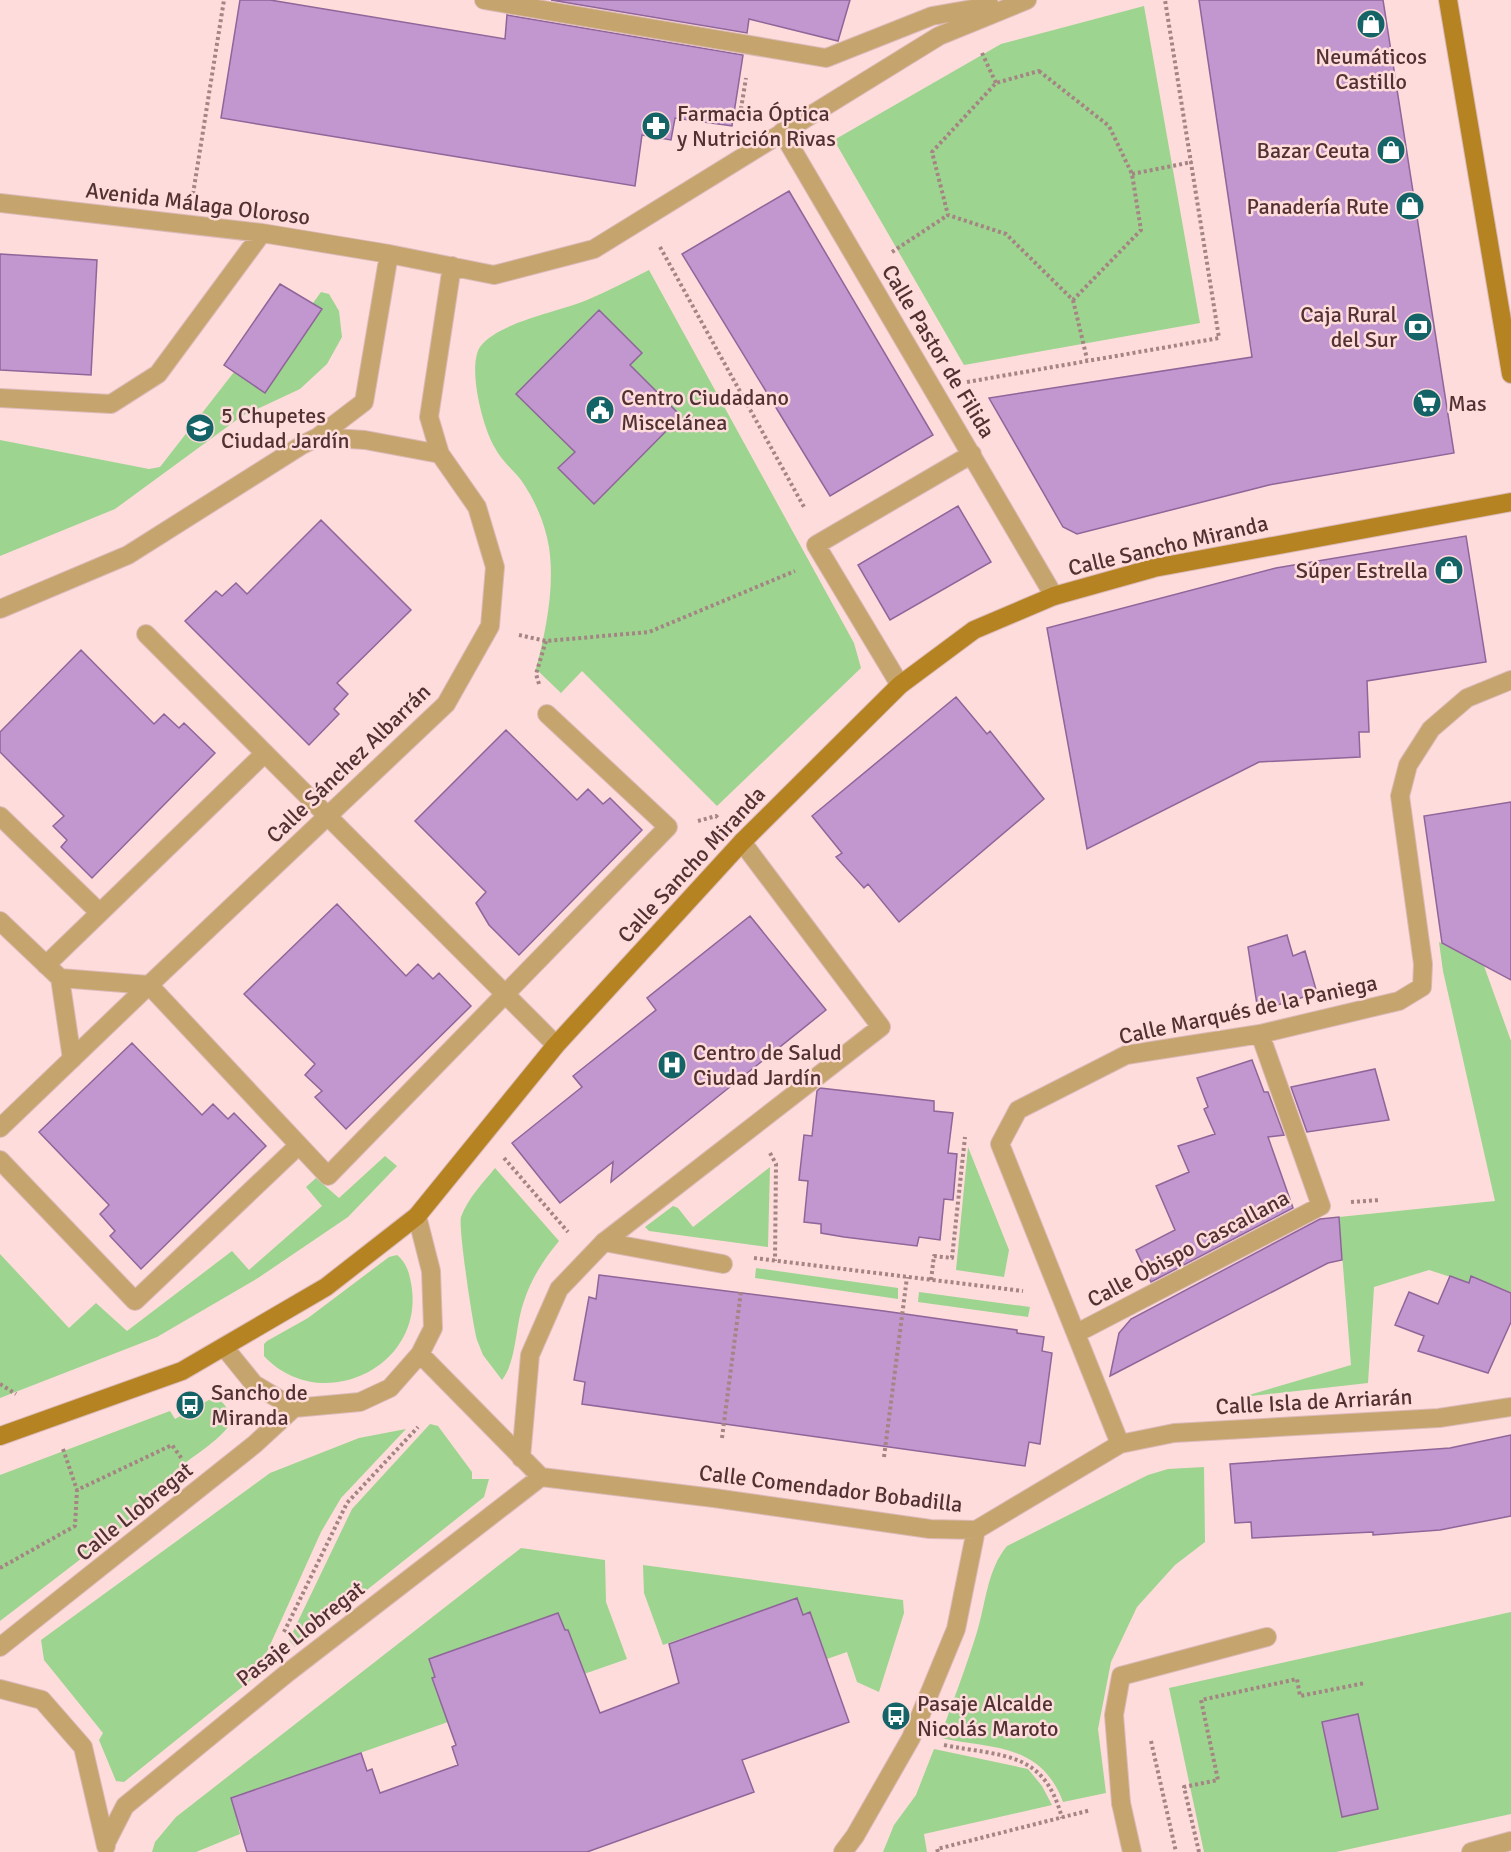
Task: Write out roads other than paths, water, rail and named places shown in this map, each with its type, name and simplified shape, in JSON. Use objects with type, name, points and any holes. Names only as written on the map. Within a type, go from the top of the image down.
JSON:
[{"type":"street","points":[[484,0],[826,58],[932,16],[1024,1]]},
{"type":"street","points":[[1448,0],[1511,375]]},
{"type":"street","points":[[0,609],[128,555],[318,437],[364,402],[389,254],[494,275],[594,249],[939,36],[1024,1]]},
{"type":"street","name":"Calle Pastor de Filida","points":[[782,132],[1054,596]]},
{"type":"street","name":"Avenida Málaga Oloroso","points":[[0,203],[262,233],[389,254]]},
{"type":"street","points":[[0,398],[111,404],[158,374],[262,233]]},
{"type":"street","name":"Calle Sánchez Albarrán","points":[[0,1128],[446,704],[490,626],[495,567],[477,507],[440,454],[429,417],[452,266]]},
{"type":"street","points":[[318,437],[365,440],[440,454]]},
{"type":"street","points":[[900,684],[816,545],[972,454]]},
{"type":"street","name":"Calle Sancho Miranda","points":[[0,1437],[182,1371],[326,1287],[417,1216],[556,1045],[742,842],[900,684],[974,630],[1054,596],[1154,568],[1511,502]]},
{"type":"street","points":[[146,634],[556,1045]]},
{"type":"street","name":"Calle Marqués de la Paniega","points":[[1120,1444],[1000,1144],[1018,1110],[1126,1055],[1260,1034],[1399,1001],[1422,987],[1423,964],[1400,796],[1408,765],[1431,729],[1467,698],[1511,680]]},
{"type":"street","points":[[0,921],[60,978],[149,985],[328,1176],[668,827],[547,714]]},
{"type":"street","points":[[46,965],[265,753]]},
{"type":"street","points":[[0,816],[100,913]]},
{"type":"street","points":[[521,1458],[530,1355],[559,1288],[604,1242],[881,1027],[742,842]]},
{"type":"street","points":[[60,978],[72,1059]]},
{"type":"street","name":"Calle Obispo Cascallana","points":[[1077,1333],[1321,1206],[1260,1034]]},
{"type":"street","points":[[0,1160],[135,1301],[299,1145]]},
{"type":"street","points":[[224,1347],[254,1384],[294,1408],[360,1402],[390,1388],[420,1354],[434,1328],[431,1271],[417,1216]]},
{"type":"street","points":[[604,1242],[723,1264]]},
{"type":"street","points":[[420,1354],[541,1477]]},
{"type":"street","name":"Calle Isla de Arriarán","points":[[1120,1444],[1174,1433],[1439,1418],[1511,1407]]},
{"type":"street","name":"Calle Llobregat","points":[[0,1647],[255,1444],[294,1408]]},
{"type":"street","name":"Calle Comendador Bobadilla","points":[[541,1477],[725,1499],[930,1529],[976,1530],[1120,1444]]},
{"type":"street","name":"Pasaje Llobregat","points":[[106,1847],[125,1806],[286,1674],[541,1477]]},
{"type":"street","points":[[843,1852],[911,1738],[956,1629],[976,1530]]},
{"type":"street","points":[[1132,1852],[1121,1803],[1114,1715],[1121,1676],[1267,1637]]},
{"type":"street","name":"Pasaje Llobregat","points":[[0,1689],[42,1700],[83,1747],[106,1847]]},
{"type":"street","points":[[1471,1852],[1511,1841]]},
{"type":"place","name":"Neumáticos Castillo","points":[[1371,24]]},
{"type":"place","name":"Farmacia Óptica y Nutrición Rivas","points":[[656,126]]},
{"type":"place","name":"Bazar Ceuta","points":[[1391,150]]},
{"type":"place","name":"Panadería Rute","points":[[1410,206]]},
{"type":"place","name":"Caja Rural del Sur","points":[[1418,327]]},
{"type":"place","name":"Mas","points":[[1427,403]]},
{"type":"place","name":"Centro Ciudadano Miscelánea","points":[[600,410]]},
{"type":"place","name":"5 Chupetes Ciudad Jardín","points":[[200,428]]},
{"type":"place","name":"Súper Estrella","points":[[1449,570]]},
{"type":"place","name":"Centro de Salud Ciudad Jardín","points":[[672,1065]]},
{"type":"place","name":"Sancho de Miranda","points":[[190,1405]]},
{"type":"place","name":"Pasaje Alcalde Nicolás Maroto","points":[[896,1716]]}]
